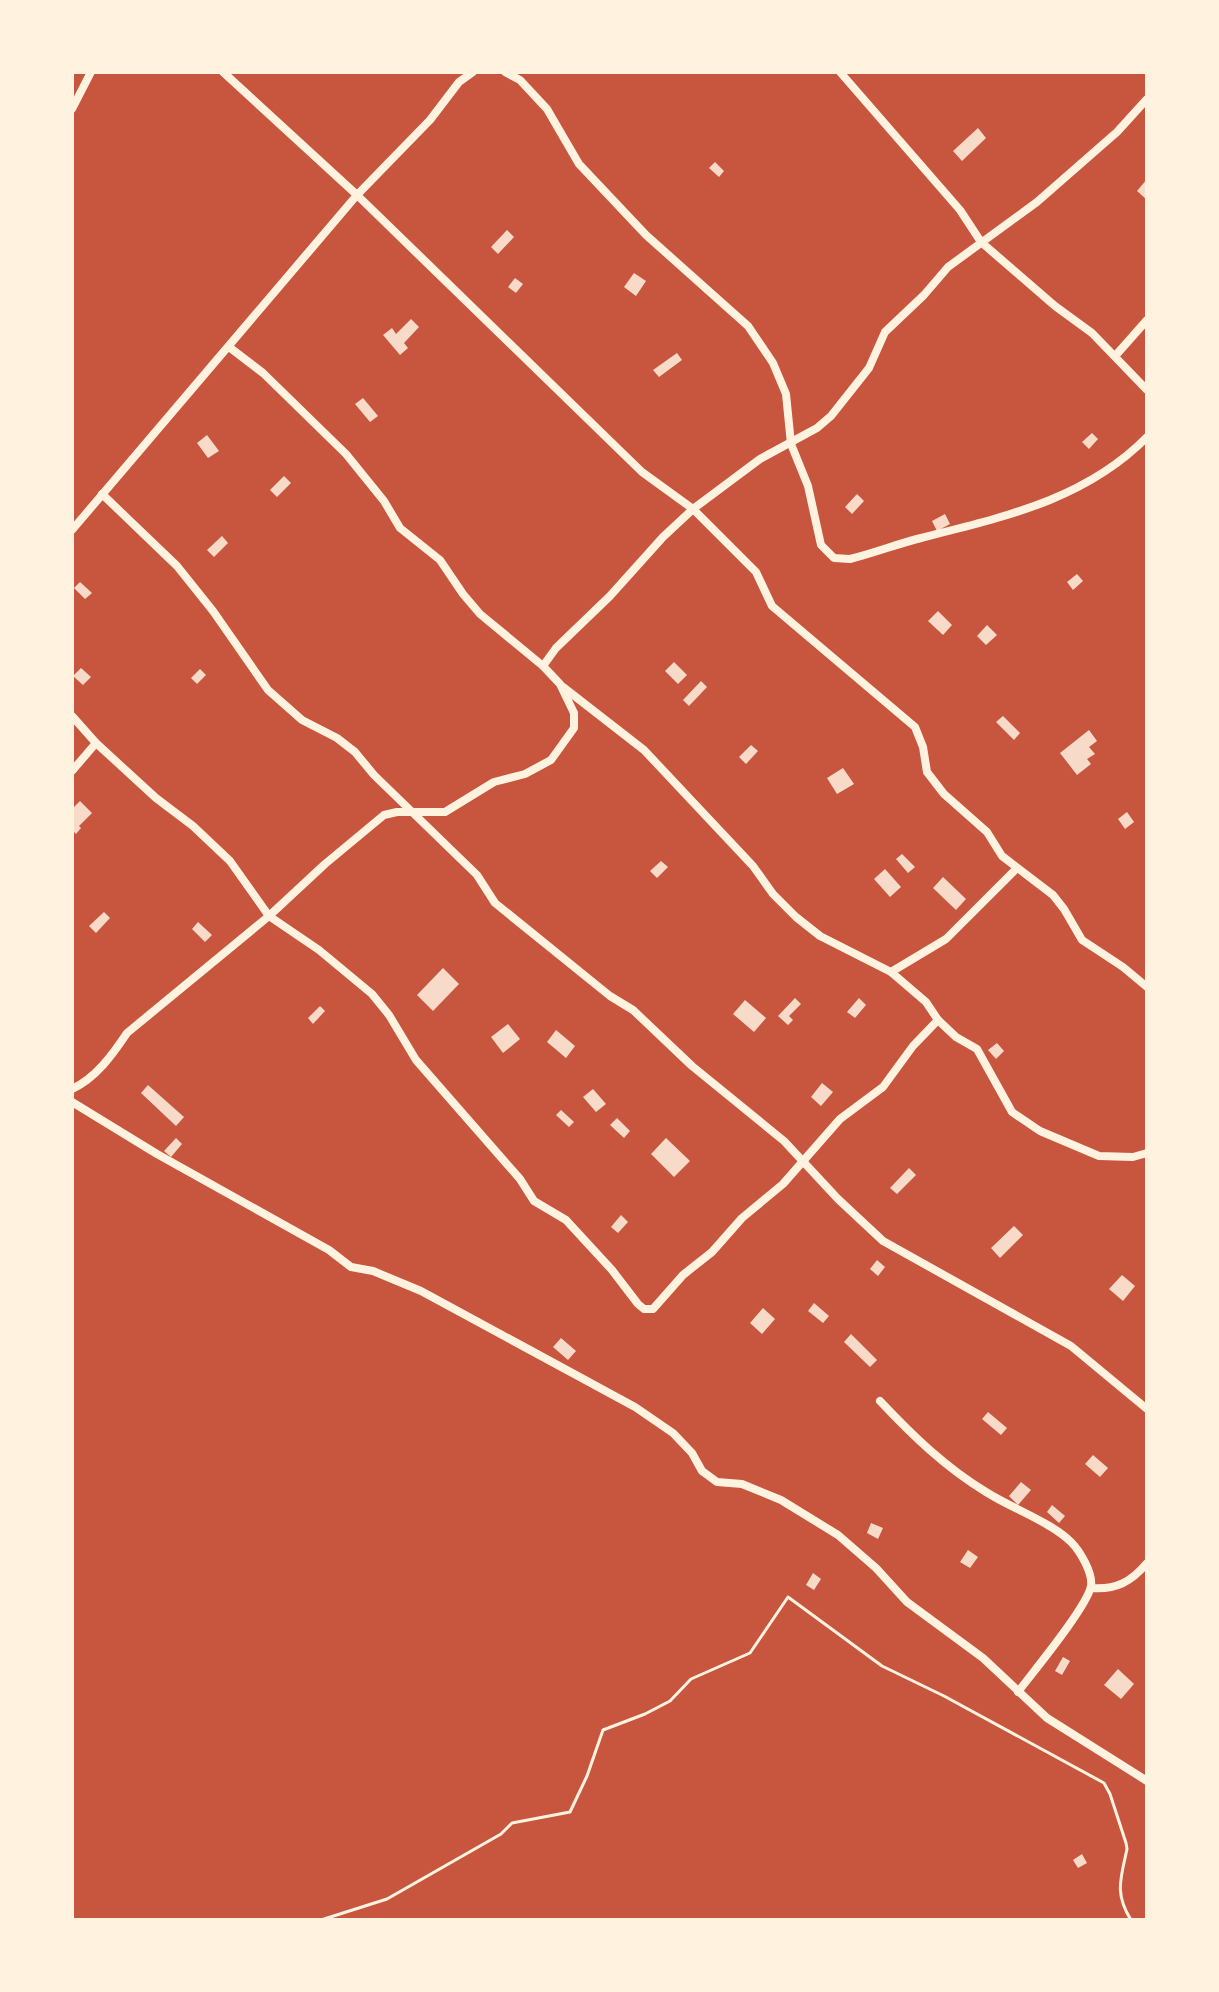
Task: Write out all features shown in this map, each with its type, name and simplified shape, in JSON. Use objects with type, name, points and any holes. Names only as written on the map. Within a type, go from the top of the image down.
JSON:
[{"type":"street","points":[[72,109],[91,72]]},
{"type":"street","points":[[223,72],[357,195],[642,472],[693,509],[756,572],[772,606],[915,727],[923,747],[927,772],[944,794],[987,832],[1002,856],[1016,869],[1053,895],[1082,940],[1147,987]]},
{"type":"street","points":[[72,530],[357,195],[430,120],[459,82],[473,72]]},
{"type":"street","points":[[505,72],[520,80],[547,109],[579,164],[646,235],[748,326],[773,363],[786,394],[791,444],[808,486],[821,545],[834,558],[850,559],[1039,506],[1082,486],[1133,451],[1147,437]]},
{"type":"street","points":[[846,74],[960,210],[981,242],[1055,306],[1092,333],[1147,390]]},
{"type":"street","points":[[543,666],[556,648],[693,509],[760,459],[791,444],[831,416],[869,368],[885,332],[948,267],[1037,202],[1117,132],[1147,99]]},
{"type":"street","points":[[1116,355],[1147,320]]},
{"type":"street","points":[[229,347],[263,373],[338,445],[371,483],[400,528],[440,560],[480,614],[560,684],[644,750],[753,866],[773,894],[796,917],[820,936],[891,972],[926,1002],[938,1020],[956,1037],[977,1049],[1012,1112],[1040,1131],[1099,1156],[1133,1157],[1147,1153]]},
{"type":"street","points":[[102,494],[177,566],[268,690],[302,720],[337,738],[355,752],[412,813],[477,875],[495,903],[610,996],[633,1010],[692,1066],[784,1141],[838,1199],[883,1241],[1071,1346],[1147,1409]]},
{"type":"street","points":[[72,1089],[81,1085],[110,1058],[127,1033],[269,916],[384,815],[445,812],[494,782],[525,774],[551,760],[574,728],[574,713],[560,684]]},
{"type":"street","points":[[72,716],[96,743],[230,861],[269,916],[319,950],[372,994],[389,1015],[416,1060],[520,1179],[534,1201],[566,1220],[644,1309],[653,1309],[742,1218],[783,1184],[840,1119],[883,1087],[913,1046],[938,1020]]},
{"type":"street","points":[[72,771],[96,743]]},
{"type":"street","points":[[891,972],[946,939],[1016,869]]},
{"type":"street","points":[[72,1102],[157,1154],[329,1250],[351,1267],[373,1271],[421,1291],[635,1407],[673,1433],[692,1453],[702,1471],[717,1482],[742,1484],[781,1500],[838,1535],[876,1568],[907,1602],[983,1658],[1047,1718],[1147,1781]]},
{"type":"street","points":[[880,1401],[926,1449],[958,1474],[1071,1542],[1087,1570],[1091,1588],[1078,1611],[1018,1692]]},
{"type":"street","points":[[1091,1588],[1118,1586],[1130,1580],[1147,1563]]},
{"type":"path","points":[[321,1920],[387,1899],[501,1834],[512,1823],[570,1812],[603,1730],[670,1701],[691,1679],[750,1653],[788,1597],[882,1666],[1104,1783],[1126,1843],[1119,1883],[1131,1920]]},
{"type":"building","points":[[978,128],[986,138],[962,161],[953,151]]},
{"type":"building","points":[[715,162],[724,171],[719,177],[709,168]]},
{"type":"building","points":[[1147,179],[1147,200],[1137,191]]},
{"type":"building","points":[[507,230],[514,237],[498,254],[491,247]]},
{"type":"building","points":[[634,273],[646,281],[636,296],[624,287]]},
{"type":"building","points":[[515,278],[523,284],[516,293],[508,287]]},
{"type":"building","points":[[411,319],[419,327],[404,343],[408,348],[400,355],[383,335],[392,328],[396,334]]},
{"type":"building","points":[[677,353],[682,360],[659,377],[653,370]]},
{"type":"building","points":[[363,398],[378,416],[370,422],[355,404]]},
{"type":"building","points":[[1092,433],[1098,439],[1089,449],[1082,442]]},
{"type":"building","points":[[207,435],[219,451],[208,458],[197,443]]},
{"type":"building","points":[[284,476],[291,483],[277,497],[270,490]]},
{"type":"building","points":[[857,494],[864,501],[852,514],[845,507]]},
{"type":"building","points":[[945,514],[950,524],[937,531],[932,521]]},
{"type":"building","points":[[222,536],[228,543],[214,557],[207,550]]},
{"type":"building","points":[[1077,574],[1083,581],[1073,590],[1067,582]]},
{"type":"building","points":[[80,582],[92,593],[85,599],[74,588]]},
{"type":"building","points":[[938,611],[952,625],[943,635],[928,621]]},
{"type":"building","points":[[987,625],[997,635],[986,645],[977,636]]},
{"type":"building","points":[[674,662],[687,675],[678,684],[665,671]]},
{"type":"building","points":[[81,668],[91,677],[83,685],[73,676]]},
{"type":"building","points":[[200,669],[206,675],[197,684],[191,678]]},
{"type":"building","points":[[701,681],[707,687],[689,706],[683,700]]},
{"type":"building","points":[[1003,716],[1020,733],[1014,740],[996,722]]},
{"type":"building","points":[[1089,730],[1097,741],[1089,747],[1095,754],[1087,759],[1091,764],[1077,775],[1060,753]]},
{"type":"building","points":[[751,745],[758,751],[746,764],[739,757]]},
{"type":"building","points":[[843,768],[854,784],[837,794],[827,778]]},
{"type":"building","points":[[80,801],[92,813],[79,826],[81,828],[76,834],[72,830],[72,809]]},
{"type":"building","points":[[1127,812],[1134,822],[1125,829],[1118,819]]},
{"type":"building","points":[[902,854],[915,867],[908,873],[896,859]]},
{"type":"building","points":[[661,861],[668,867],[657,878],[650,871]]},
{"type":"building","points":[[885,869],[901,887],[890,897],[874,879]]},
{"type":"building","points":[[943,877],[966,899],[956,910],[933,888]]},
{"type":"building","points":[[104,912],[110,918],[96,933],[89,926]]},
{"type":"building","points":[[198,922],[212,935],[205,942],[192,929]]},
{"type":"building","points":[[443,968],[459,984],[433,1011],[417,995]]},
{"type":"building","points":[[795,998],[801,1004],[789,1016],[793,1020],[788,1025],[778,1016]]},
{"type":"building","points":[[859,998],[866,1005],[855,1018],[847,1012]]},
{"type":"building","points":[[745,1000],[766,1018],[754,1032],[733,1014]]},
{"type":"building","points":[[320,1006],[325,1011],[313,1024],[308,1018]]},
{"type":"building","points":[[508,1024],[520,1039],[503,1053],[491,1037]]},
{"type":"building","points":[[556,1030],[575,1046],[566,1058],[547,1042]]},
{"type":"building","points":[[997,1043],[1004,1051],[996,1059],[988,1050]]},
{"type":"building","points":[[822,1083],[833,1092],[821,1106],[811,1097]]},
{"type":"building","points":[[148,1085],[184,1117],[176,1126],[141,1093]]},
{"type":"building","points":[[593,1089],[606,1104],[596,1112],[583,1097]]},
{"type":"building","points":[[561,1110],[574,1122],[569,1127],[556,1115]]},
{"type":"building","points":[[617,1118],[630,1131],[624,1138],[610,1125]]},
{"type":"building","points":[[176,1138],[182,1144],[171,1157],[164,1151]]},
{"type":"building","points":[[666,1138],[690,1161],[674,1177],[651,1154]]},
{"type":"building","points":[[909,1168],[916,1175],[897,1194],[890,1188]]},
{"type":"building","points":[[621,1215],[628,1222],[618,1233],[611,1227]]},
{"type":"building","points":[[1014,1226],[1023,1235],[1000,1258],[991,1248]]},
{"type":"building","points":[[877,1260],[885,1267],[878,1276],[870,1269]]},
{"type":"building","points":[[1122,1275],[1135,1286],[1123,1301],[1109,1289]]},
{"type":"building","points":[[814,1303],[829,1316],[823,1323],[808,1311]]},
{"type":"building","points":[[763,1308],[775,1319],[762,1334],[750,1323]]},
{"type":"building","points":[[851,1334],[877,1360],[870,1367],[844,1342]]},
{"type":"building","points":[[561,1338],[576,1351],[568,1360],[553,1347]]},
{"type":"building","points":[[988,1412],[1007,1428],[1001,1435],[982,1419]]},
{"type":"building","points":[[1093,1455],[1108,1468],[1100,1477],[1085,1464]]},
{"type":"building","points":[[1021,1482],[1031,1490],[1018,1505],[1009,1496]]},
{"type":"building","points":[[1052,1505],[1065,1516],[1059,1523],[1047,1512]]},
{"type":"building","points":[[871,1523],[883,1528],[878,1539],[867,1533]]},
{"type":"building","points":[[968,1550],[978,1557],[970,1568],[960,1562]]},
{"type":"building","points":[[813,1573],[821,1579],[814,1590],[806,1585]]},
{"type":"building","points":[[1063,1657],[1070,1661],[1062,1675],[1055,1671]]},
{"type":"building","points":[[1118,1669],[1134,1684],[1121,1699],[1104,1685]]},
{"type":"building","points":[[1082,1854],[1087,1863],[1078,1868],[1073,1860]]}]
